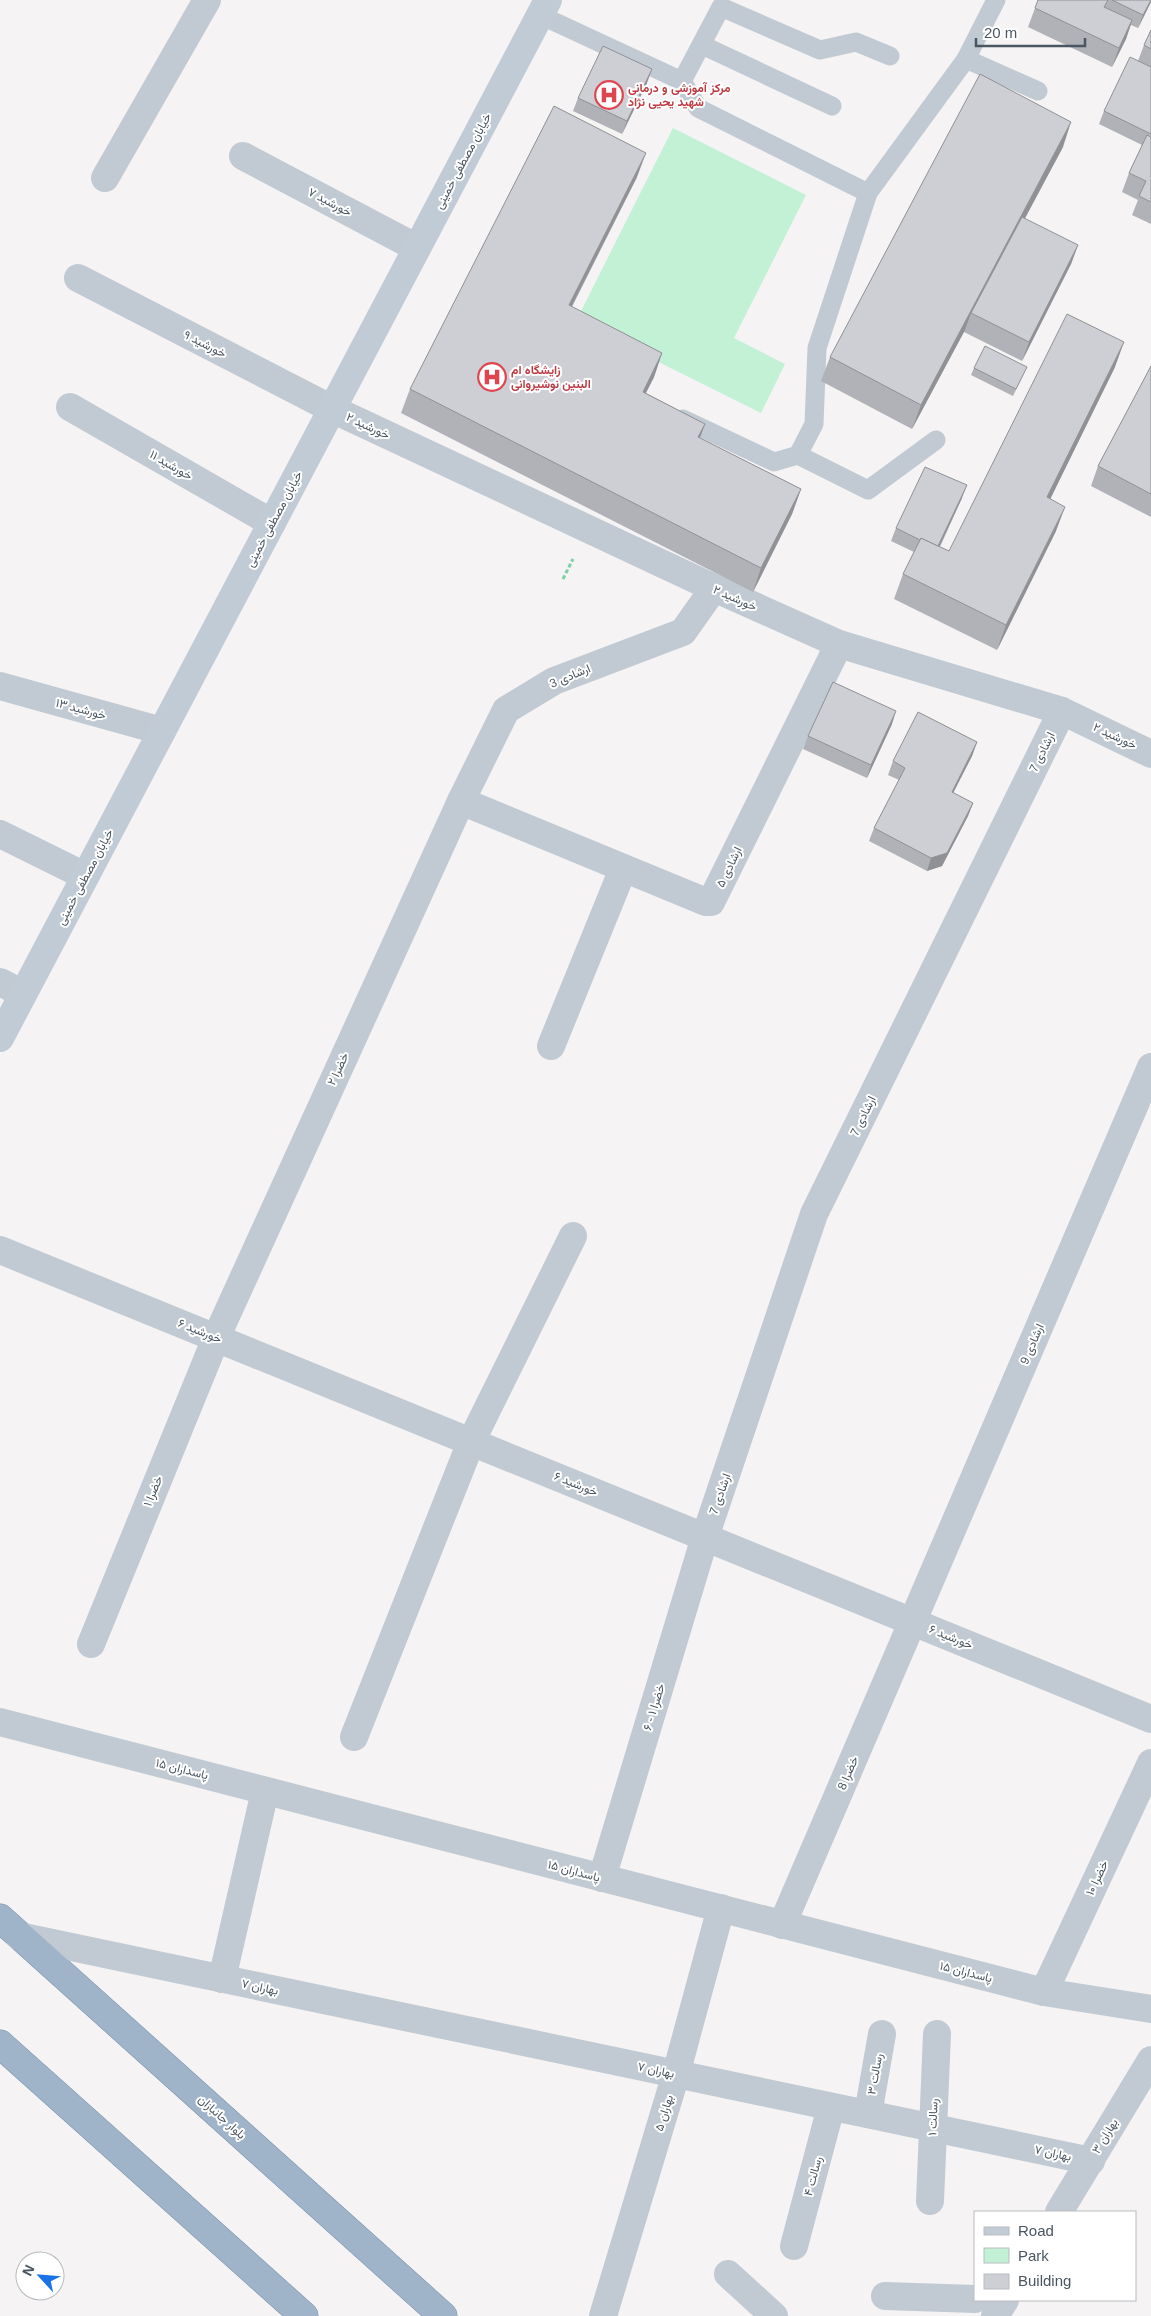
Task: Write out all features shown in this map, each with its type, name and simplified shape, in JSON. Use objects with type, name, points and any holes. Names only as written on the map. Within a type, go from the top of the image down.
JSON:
[{"type":"highway","name":"بلوار جانبازان","points":[[10,1927],[443,2316]]},
{"type":"highway","points":[[0,2044],[304,2316]]},
{"type":"main road","name":"خیابان مصطفی خمینی","points":[[0,1038],[12,988],[86,876],[544,7]]},
{"type":"street","points":[[105,178],[207,0]]},
{"type":"street","name":"خورشید ۷","points":[[243,156],[417,248]]},
{"type":"street","name":"خورشید ۹","points":[[78,278],[332,409]]},
{"type":"street","name":"خورشید ۱۱","points":[[70,407],[272,523]]},
{"type":"street","name":"خورشید ۲","points":[[332,409],[714,588],[839,644],[1062,711],[1151,754]]},
{"type":"street","name":"ارشادی 3","points":[[461,801],[506,710],[554,681],[683,632],[714,588]]},
{"type":"street","name":"ارشادی ۵","points":[[461,801],[623,870],[706,902],[711,902],[839,644]]},
{"type":"street","name":"خورشید ۱۳","points":[[0,686],[162,731]]},
{"type":"street","name":"ارشادی 7","points":[[705,1537],[814,1214],[1062,711]]},
{"type":"street","name":"خضرا ۲","points":[[216,1338],[461,801]]},
{"type":"street","points":[[0,834],[86,876]]},
{"type":"street","points":[[550,1046],[623,870]]},
{"type":"street","name":"ارشادی 9","points":[[913,1622],[1151,1067]]},
{"type":"street","points":[[354,1737],[471,1442],[573,1236]]},
{"type":"street","name":"خورشید ۶","points":[[0,1250],[1151,1719]]},
{"type":"street","name":"خضرا ۱","points":[[91,1644],[216,1338]]},
{"type":"street","name":"خضرا ۱ - ۶","points":[[602,1878],[705,1537]]},
{"type":"street","name":"خضرا 8","points":[[782,1925],[913,1622]]},
{"type":"street","name":"پاسداران ۱۵","points":[[0,1722],[1044,1992],[1151,2009]]},
{"type":"street","name":"خضرا ۱۰","points":[[1044,1992],[1151,1763]]},
{"type":"street","points":[[222,1979],[265,1790]]},
{"type":"street","name":"بهاران ۵","points":[[603,2316],[676,2074],[721,1908]]},
{"type":"street","name":"بهاران ۷","points":[[10,1927],[222,1979],[1091,2161]]},
{"type":"street","name":"رسالت ۳","points":[[868,2114],[882,2034]]},
{"type":"street","name":"رسالت ۱","points":[[930,2201],[936,2034]]},
{"type":"street","name":"بهاران ۳","points":[[1060,2211],[1151,2060]]},
{"type":"street","name":"رسالت ۴","points":[[794,2246],[831,2107]]},
{"type":"street","points":[[728,2274],[774,2316]]},
{"type":"street","points":[[885,2296],[974,2299]]},
{"type":"street","points":[[995,2316],[1004,2301]]},
{"type":"lane","points":[[798,455],[814,424],[816,348],[868,193],[966,59],[996,0]]},
{"type":"lane","points":[[544,7],[682,81],[698,108],[868,193]]},
{"type":"lane","points":[[682,81],[721,7],[820,50],[856,42],[890,56]]},
{"type":"lane","points":[[702,45],[832,106]]},
{"type":"lane","points":[[966,59],[1038,91]]},
{"type":"lane","points":[[683,418],[774,462],[798,455],[868,490],[936,440]]},
{"type":"green space","points":[[673,128],[806,195],[734,338],[785,364],[761,413],[576,321]]},
{"type":"building","points":[[1038,0],[1108,0],[1104,7],[1132,20],[1119,48],[1035,8]]},
{"type":"building","points":[[1112,0],[1151,0],[1143,15]]},
{"type":"building","points":[[1151,30],[1151,49],[1144,45]]},
{"type":"building","points":[[603,46],[652,69],[627,121],[578,98]]},
{"type":"building","points":[[1130,57],[1151,67],[1151,134],[1104,111]]},
{"type":"building","points":[[980,74],[1071,122],[921,405],[830,357]]},
{"type":"building","points":[[554,106],[646,153],[569,305],[662,353],[643,392],[705,424],[698,437],[801,489],[761,568],[410,389]]},
{"type":"building","points":[[1147,135],[1151,137],[1151,202],[1139,196],[1146,181],[1129,173]]},
{"type":"building","points":[[1022,217],[1078,245],[1029,342],[971,313]]},
{"type":"building","points":[[1067,314],[1124,342],[1047,497],[1065,507],[1006,625],[903,574],[921,538],[949,551]]},
{"type":"building","points":[[985,346],[1027,367],[1016,389],[974,368]]},
{"type":"building","points":[[1151,366],[1151,494],[1098,466]]},
{"type":"building","points":[[925,467],[967,485],[938,546],[921,538],[920,540],[896,528]]},
{"type":"building","points":[[833,682],[896,711],[871,765],[808,736]]},
{"type":"building","points":[[918,712],[977,742],[952,792],[973,803],[947,853],[931,858],[874,828],[905,768],[893,761]]},
{"type":"place","name":"مرکز آموزشی و درمانی شهید یحیی نژاد","points":[[609,95]]},
{"type":"place","name":"زایشگاه ام البنین نوشیروانی","points":[[492,377]]}]
